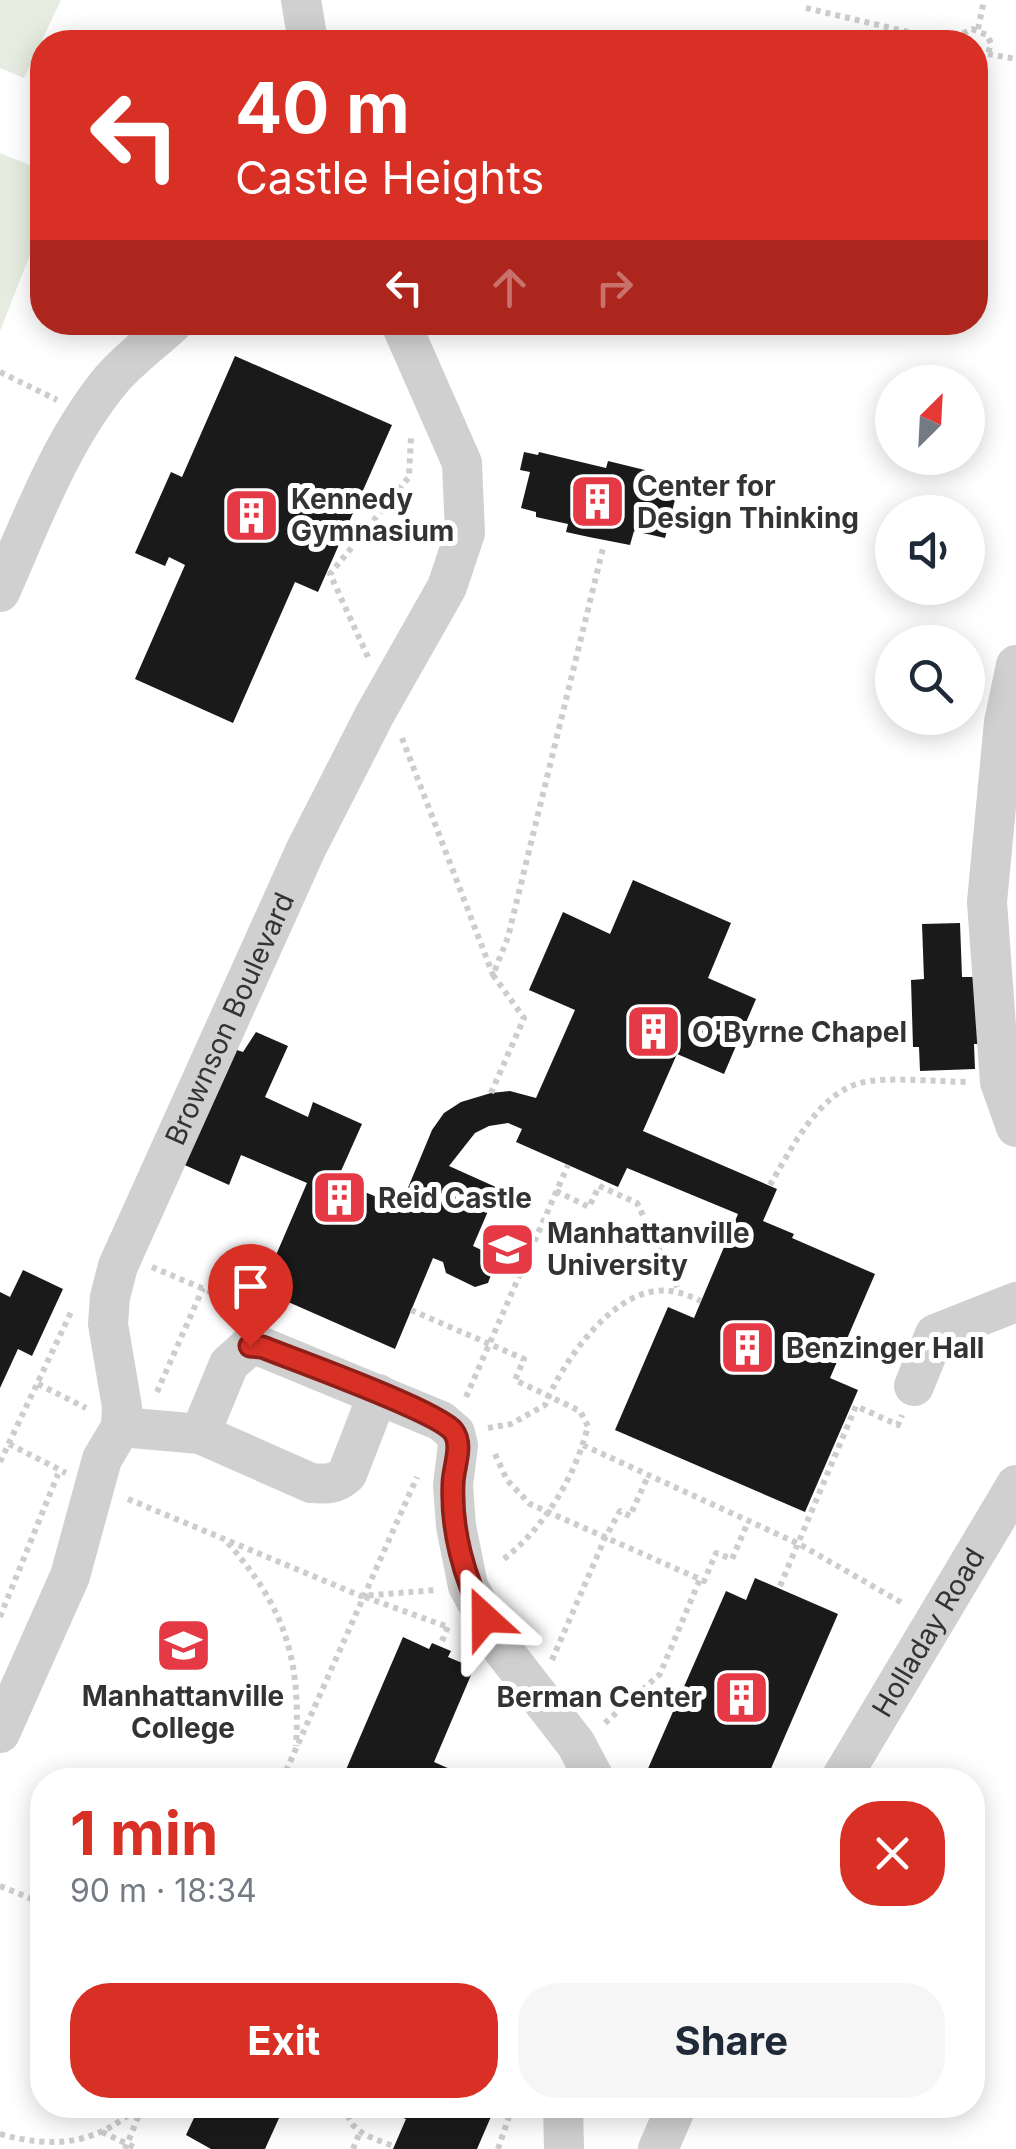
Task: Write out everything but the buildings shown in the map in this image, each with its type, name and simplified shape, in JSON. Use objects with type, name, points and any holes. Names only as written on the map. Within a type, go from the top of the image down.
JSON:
[{"type":"street","points":[[301,0],[306,30]]},
{"type":"street","points":[[0,592],[52,474],[86,415],[113,378],[160,335]]},
{"type":"street","name":"Brownson Boulevard","points":[[110,1414],[108,1324],[118,1266],[306,849],[448,587],[465,533],[462,464],[406,335]]},
{"type":"street","points":[[1016,665],[1004,722],[986,902],[1000,1082],[1016,1127]]},
{"type":"street","points":[[914,1386],[935,1334],[1016,1302]]},
{"type":"street","points":[[200,1434],[229,1364],[250,1346],[262,1347],[378,1394],[440,1421],[455,1433],[456,1526],[468,1586],[503,1650],[537,1696],[574,1762]]},
{"type":"street","points":[[0,1733],[70,1576],[76,1478],[102,1459],[110,1414],[200,1434],[311,1483],[338,1482],[347,1474],[378,1394]]},
{"type":"street","name":"Holladay Road","points":[[847,1768],[1016,1484]]},
{"type":"street","points":[[563,2118],[564,2149]]},
{"type":"street","points":[[658,2149],[671,2118]]},
{"type":"path","points":[[978,28],[984,0]]},
{"type":"path","points":[[806,8],[902,30]]},
{"type":"path","points":[[966,30],[981,30]]},
{"type":"path","points":[[988,36],[988,54],[1016,59]]},
{"type":"path","points":[[0,372],[86,415]]},
{"type":"path","points":[[491,1093],[524,1018],[493,975],[508,937],[603,548]]},
{"type":"path","points":[[770,1186],[800,1132],[824,1105],[856,1083],[1000,1082]]},
{"type":"path","points":[[556,1191],[590,1207],[599,1186],[636,1204],[680,1292]]},
{"type":"path","points":[[118,1266],[141,1263],[256,1311]]},
{"type":"path","points":[[80,1424],[156,1394],[202,1288]]},
{"type":"path","points":[[701,1301],[680,1292],[645,1293],[620,1306],[588,1336],[567,1363],[545,1405],[511,1424],[490,1428],[498,1467],[530,1504],[704,1581],[716,1552],[732,1560],[748,1522]]},
{"type":"path","points":[[0,1462],[76,1301]]},
{"type":"path","points":[[362,1596],[468,1586],[530,1538],[549,1512],[583,1445],[588,1426],[580,1412],[515,1380],[524,1359],[411,1310]]},
{"type":"path","points":[[38,1384],[110,1414]]},
{"type":"path","points":[[780,1586],[856,1406],[898,1424],[914,1386]]},
{"type":"path","points":[[9,1444],[76,1478],[226,1541],[448,1627]]},
{"type":"path","points":[[583,1445],[799,1544],[935,1622]]},
{"type":"path","points":[[66,1455],[76,1478]]},
{"type":"path","points":[[537,1696],[605,1538],[620,1511],[630,1516],[648,1476]]},
{"type":"path","points":[[2,1613],[76,1478]]},
{"type":"path","points":[[226,1541],[251,1569],[285,1627],[298,1687],[296,1752]]},
{"type":"path","points":[[574,1762],[592,1734],[660,1674],[700,1579]]},
{"type":"path","points":[[0,1600],[2,1613]]},
{"type":"path","points":[[0,1886],[30,1898]]},
{"type":"path","points":[[0,2134],[41,2146],[60,2146],[101,2132],[122,2118]]},
{"type":"path","points":[[126,2146],[137,2118]]},
{"type":"path","points":[[349,2118],[360,2132],[392,2146]]},
{"type":"path","points":[[498,2149],[509,2118]]},
{"type":"path","points":[[101,2132],[138,2149]]},
{"type":"path","points":[[353,2149],[360,2132]]},
{"type":"shaded area","points":[[0,0],[61,0],[47,30],[30,30],[30,65],[24,78],[0,68]]},
{"type":"shaded area","points":[[0,153],[30,165],[30,255],[0,331]]},
{"type":"place","name":"Center for Design Thinking","points":[[598,502]]},
{"type":"place","name":"Kennedy Gymnasium","points":[[252,515]]},
{"type":"place","name":"O'Byrne Chapel","points":[[653,1032]]},
{"type":"place","name":"Reid Castle","points":[[339,1198]]},
{"type":"place","name":"Manhattanville University","points":[[508,1249]]},
{"type":"place","name":"Benzinger Hall","points":[[747,1348]]},
{"type":"place","name":"Manhattanville College","points":[[183,1645]]},
{"type":"place","name":"Berman Center","points":[[741,1697]]},
{"type":"route","points":[[250,1346],[262,1347],[410,1408],[440,1421],[455,1433],[456,1526],[468,1586],[485,1618]]}]
